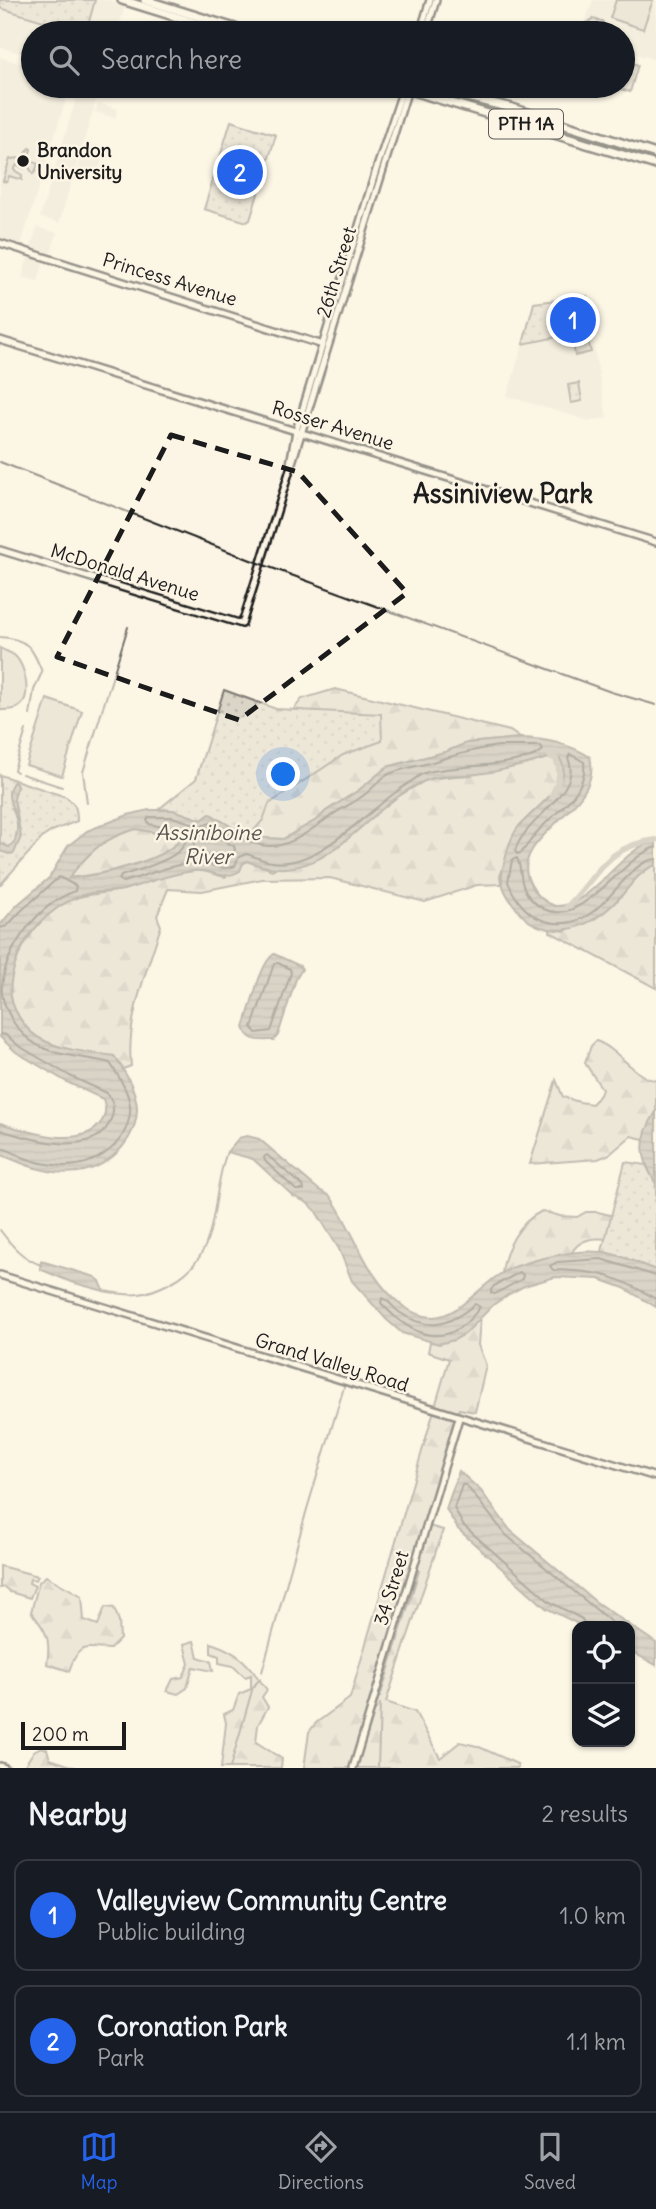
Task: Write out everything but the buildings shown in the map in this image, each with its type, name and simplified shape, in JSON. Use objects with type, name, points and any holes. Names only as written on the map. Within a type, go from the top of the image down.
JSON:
[{"type":"main road","points":[[122,0],[189,21]]},
{"type":"main road","points":[[145,0],[212,21]]},
{"type":"main road","name":"PTH 1A","points":[[440,98],[656,165]]},
{"type":"main road","name":"PTH 1A","points":[[473,98],[656,154]]},
{"type":"street","points":[[424,21],[430,0]]},
{"type":"street","points":[[430,21],[436,0]]},
{"type":"street","name":"26th Street","points":[[290,467],[290,452],[296,431],[401,98]]},
{"type":"street","name":"26th Street","points":[[242,624],[329,347],[401,98]]},
{"type":"street","name":"Princess Avenue","points":[[0,243],[329,347]]},
{"type":"street","name":"Rosser Avenue","points":[[0,340],[656,542]]},
{"type":"street","name":"McDonald Avenue","points":[[0,550],[242,624]]},
{"type":"street","name":"Grand Valley Road","points":[[0,1275],[656,1477]]},
{"type":"street","name":"34 Street","points":[[353,1768],[459,1418]]},
{"type":"highlighted area","points":[[171,435],[298,472],[407,593],[239,720],[57,657]]},
{"type":"shaded area","points":[[0,0],[108,0],[125,5],[120,21],[21,21],[21,53],[0,47]]},
{"type":"shaded area","points":[[593,0],[656,0],[656,60],[635,54],[635,21],[585,21]]},
{"type":"shaded area","name":"Brandon University","points":[[0,57],[21,63],[21,98],[66,98],[21,244],[0,237]]},
{"type":"shaded area","name":"Brandon University","points":[[76,98],[97,98],[59,223],[40,217]]},
{"type":"shaded area","name":"Brandon University","points":[[98,103],[118,109],[115,118],[95,112]]},
{"type":"shaded area","name":"Brandon University","points":[[86,143],[105,149],[98,175],[78,169]]},
{"type":"shaded area","name":"Brandon University","points":[[37,227],[57,233],[51,253],[31,247]]},
{"type":"shaded area","points":[[28,257],[44,261],[38,281],[22,277]]},
{"type":"shaded area","points":[[591,332],[607,418],[589,421],[507,396],[523,344]]},
{"type":"green space","points":[[0,0],[95,0],[89,21],[43,21],[0,8]]},
{"type":"green space","points":[[616,0],[653,0],[643,29],[635,26],[635,21],[610,18]]},
{"type":"green space","points":[[231,121],[276,135],[250,220],[247,222],[204,209]]},
{"type":"green space","points":[[29,148],[28,160],[38,164],[35,172],[33,174],[28,165],[24,168],[17,165],[14,170],[22,175],[22,180],[9,176],[7,182],[3,181],[10,159],[22,158]]},
{"type":"green space","points":[[587,296],[593,330],[580,333],[582,339],[587,337],[591,352],[575,356],[572,334],[523,344],[534,303]]},
{"type":"green space","points":[[579,383],[582,401],[571,403],[568,385]]},
{"type":"green space","points":[[0,648],[15,656],[25,675],[25,698],[22,704],[13,709],[0,710]]},
{"type":"green space","points":[[335,689],[510,731],[520,738],[467,743],[445,752],[387,767],[318,819],[283,839],[264,838],[237,830],[330,715],[294,709],[302,699]]},
{"type":"green space","points":[[224,690],[276,709],[381,714],[382,741],[343,755],[269,804],[263,820],[251,834],[237,830],[210,814],[202,820],[173,810],[159,809],[196,779]]},
{"type":"green space","points":[[47,699],[82,711],[62,776],[26,765]]},
{"type":"green space","points":[[548,758],[560,759],[564,768],[562,778],[549,797],[518,829],[500,876],[501,884],[477,885],[425,902],[330,878],[262,879],[202,891],[168,889],[157,916],[161,926],[135,1012],[130,1048],[131,1066],[123,1069],[114,1056],[68,1049],[41,1039],[29,1030],[14,1009],[9,986],[19,954],[39,924],[55,909],[72,899],[126,889],[190,871],[225,877],[247,861],[272,870],[428,779],[473,774]]},
{"type":"green space","points":[[0,775],[66,797],[75,807],[77,821],[43,837],[0,885]]},
{"type":"green space","points":[[136,829],[179,837],[180,840],[159,855],[144,861],[111,871],[68,878],[98,847],[114,837]]},
{"type":"green space","points":[[656,865],[656,988],[550,932],[550,929],[565,931],[618,900],[635,879]]},
{"type":"green space","points":[[596,1041],[612,1050],[642,1075],[656,1080],[656,1112],[644,1139],[631,1136],[610,1154],[598,1159],[530,1164],[556,1080],[563,1097],[592,1104],[600,1095],[602,1089],[585,1063],[591,1046]]},
{"type":"green space","points":[[625,1162],[646,1165],[656,1184],[656,1270],[602,1251]]},
{"type":"green space","points":[[542,1211],[577,1217],[586,1212],[598,1212],[630,1220],[632,1243],[590,1239],[582,1242],[571,1254],[535,1260],[502,1273],[506,1254],[514,1237],[526,1222]]},
{"type":"green space","points":[[480,1319],[478,1345],[486,1365],[475,1412],[459,1409],[454,1424],[425,1525],[443,1530],[386,1702],[415,1712],[440,1758],[460,1742],[477,1746],[517,1764],[518,1768],[304,1768],[309,1732],[316,1723],[350,1698],[449,1359],[428,1352],[430,1342],[451,1339],[464,1333]]},
{"type":"green space","points":[[0,1566],[38,1576],[36,1580],[30,1579],[29,1583],[35,1586],[30,1598],[10,1592],[4,1587],[0,1588]]},
{"type":"green space","points":[[46,1576],[82,1596],[84,1620],[98,1625],[105,1607],[114,1608],[119,1621],[120,1639],[110,1649],[79,1651],[69,1671],[47,1664],[46,1636],[31,1612],[39,1582]]},
{"type":"green space","points":[[194,1641],[198,1657],[211,1661],[213,1671],[193,1667],[187,1688],[178,1694],[167,1691],[173,1679],[183,1677],[189,1664],[184,1644]]},
{"type":"green space","points":[[211,1643],[244,1661],[267,1690],[262,1697],[268,1707],[258,1725],[256,1742],[282,1759],[281,1768],[221,1768],[226,1723],[224,1714],[233,1710],[239,1694],[251,1689],[251,1675],[245,1677],[233,1666],[219,1663],[219,1656],[211,1653]]},
{"type":"green space","points":[[41,1747],[47,1749],[50,1759],[77,1768],[23,1768],[34,1751]]},
{"type":"water","name":"Assiniboine River","points":[[539,739],[565,745],[590,757],[591,776],[583,793],[531,852],[526,868],[531,885],[544,900],[555,906],[581,898],[630,854],[656,840],[656,865],[641,874],[595,919],[575,928],[564,930],[536,925],[522,915],[506,893],[502,873],[516,830],[550,796],[562,777],[560,759],[548,758],[500,770],[427,780],[404,792],[343,843],[322,857],[300,866],[275,868],[247,861],[243,863],[240,871],[233,874],[194,871],[167,876],[123,890],[95,892],[67,902],[55,909],[35,928],[21,950],[10,988],[13,1003],[26,1027],[44,1041],[67,1049],[114,1056],[135,1094],[135,1125],[122,1147],[113,1156],[102,1164],[78,1172],[48,1171],[0,1154],[0,1123],[51,1136],[79,1136],[99,1125],[105,1113],[103,1099],[67,1082],[16,1052],[0,1037],[0,925],[16,906],[49,878],[68,846],[87,831],[149,810],[173,810],[202,820],[210,814],[237,830],[264,838],[283,839],[318,819],[387,767],[445,752],[467,743]],"holes":[[[136,829],[178,837],[180,840],[171,848],[144,861],[112,871],[69,878],[98,847],[125,833]]]},
{"type":"water","points":[[14,781],[17,785],[14,799],[21,837],[14,853],[9,854],[0,851],[0,843],[9,847],[15,841],[17,824],[9,797]]},
{"type":"water","points":[[274,954],[302,969],[296,979],[278,1035],[274,1040],[256,1040],[249,1036],[244,1027],[260,976]]},
{"type":"water","points":[[656,1112],[656,1184],[643,1148],[646,1131]]},
{"type":"water","points":[[247,1136],[259,1139],[319,1190],[330,1196],[379,1282],[403,1306],[420,1315],[436,1317],[450,1313],[502,1273],[517,1266],[558,1255],[590,1251],[614,1254],[656,1270],[656,1307],[624,1288],[599,1279],[555,1277],[524,1286],[509,1294],[493,1305],[465,1334],[454,1340],[439,1344],[402,1333],[352,1281],[339,1249],[315,1210],[293,1196],[253,1159],[227,1152],[239,1138]]},
{"type":"water","points":[[41,1261],[95,1277],[104,1291],[71,1282],[40,1269]]},
{"type":"water","points":[[459,1471],[481,1491],[510,1530],[596,1602],[624,1621],[572,1621],[546,1608],[458,1529],[446,1509]]},
{"type":"water","points":[[635,1629],[656,1643],[656,1665],[635,1654]]},
{"type":"waterway","points":[[87,803],[83,772],[128,627]]},
{"type":"waterway","points":[[0,637],[17,640],[28,646],[42,672],[34,690],[30,715]]},
{"type":"waterway","points":[[17,772],[14,770],[26,730]]},
{"type":"waterway","name":"Assiniboine River","points":[[550,756],[556,759],[559,773],[552,795]]},
{"type":"waterway","points":[[22,774],[62,787]]},
{"type":"waterway","name":"Assiniboine River","points":[[566,908],[614,855],[639,843],[656,840]]},
{"type":"waterway","points":[[104,1291],[123,1294],[147,1293],[172,1282],[188,1271],[200,1257],[207,1241],[227,1152]]},
{"type":"waterway","points":[[0,1230],[18,1251],[41,1265]]},
{"type":"waterway","points":[[262,1672],[344,1387]]},
{"type":"waterway","points":[[380,1697],[419,1571]]},
{"type":"waterway","points":[[230,1768],[253,1687],[260,1679]]},
{"type":"waterway","points":[[378,1768],[380,1704]]},
{"type":"railway","points":[[0,462],[261,564],[611,692],[656,705]]},
{"type":"place","name":"Brandon University","points":[[23,161]]},
{"type":"place","name":"Coronation Park","points":[[240,172]]},
{"type":"place","name":"Valleyview Community Centre","points":[[573,320]]},
{"type":"district","name":"Assiniview Park","points":[[503,494]]}]
